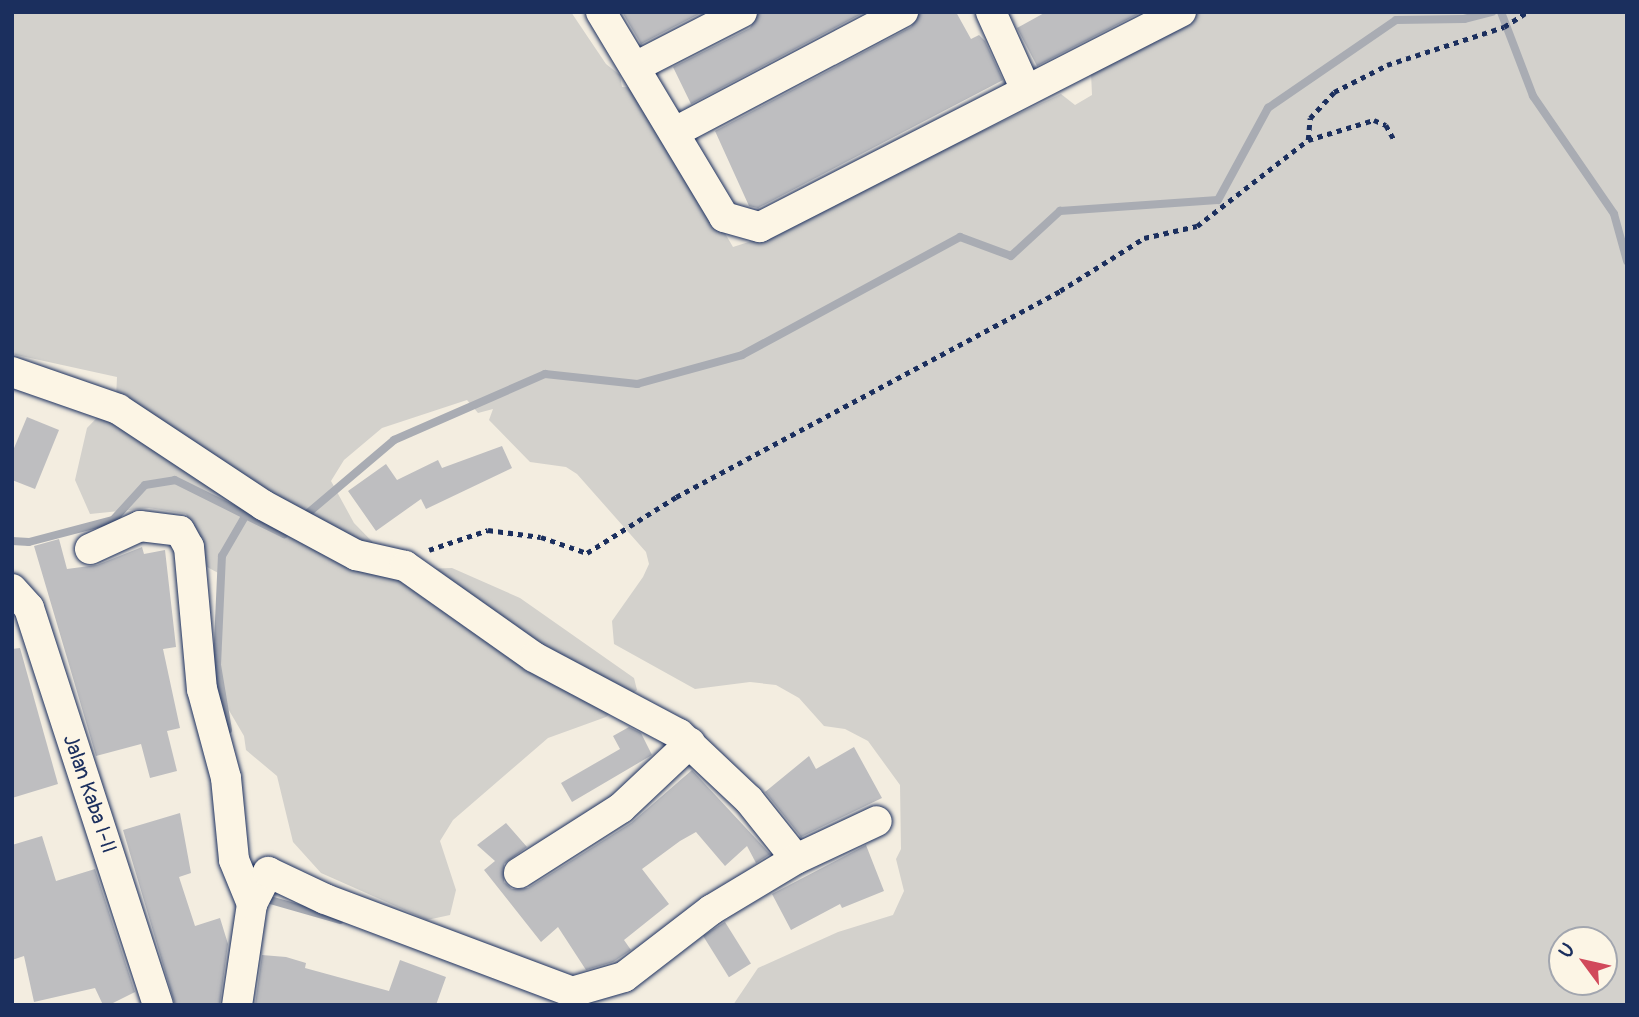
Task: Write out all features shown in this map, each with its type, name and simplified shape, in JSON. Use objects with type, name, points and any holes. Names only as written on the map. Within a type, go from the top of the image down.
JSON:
[{"type":"street","points":[[601,12],[637,66],[724,217],[760,228],[1181,12]]},
{"type":"street","points":[[637,66],[742,12]]},
{"type":"street","points":[[675,132],[902,12]]},
{"type":"street","points":[[991,12],[1026,90]]},
{"type":"street","points":[[12,372],[118,409],[264,505],[356,555],[405,566],[534,657],[690,743],[749,800],[796,859]]},
{"type":"street","points":[[90,549],[140,526],[180,531],[189,547],[202,689],[226,778],[234,860],[256,895]]},
{"type":"street","name":"Jalan Kaba I-II","points":[[12,589],[29,608],[158,1005]]},
{"type":"street","points":[[519,873],[621,808],[690,743]]},
{"type":"street","points":[[237,1005],[256,895],[268,872],[325,899],[572,992],[624,977],[711,910],[796,859],[877,821]]},
{"type":"path","points":[[1308,141],[1310,118],[1334,92],[1387,65],[1504,27],[1527,12]]},
{"type":"path","points":[[405,566],[442,541],[488,530],[541,537],[587,553],[676,497],[1060,291],[1144,238],[1197,226],[1308,141],[1374,120],[1386,125],[1395,141]]},
{"type":"shaded area","points":[[12,12],[571,12],[606,64],[620,75],[622,87],[640,88],[733,247],[786,230],[854,191],[1061,94],[1075,105],[1092,95],[1091,72],[1192,12],[1627,12],[1627,1005],[733,1005],[758,968],[838,932],[893,915],[904,891],[896,859],[901,849],[900,785],[868,741],[845,729],[824,726],[799,698],[776,685],[750,682],[695,689],[614,644],[612,621],[643,577],[649,564],[646,552],[577,474],[566,467],[530,462],[489,420],[493,409],[478,413],[467,400],[382,428],[344,460],[331,481],[354,523],[400,570],[452,568],[520,598],[634,678],[637,690],[606,717],[548,738],[453,820],[440,841],[456,890],[450,915],[427,920],[321,873],[293,842],[277,776],[246,750],[244,736],[209,676],[224,576],[207,567],[186,514],[149,508],[90,514],[75,480],[87,428],[116,398],[117,377],[12,354]]},
{"type":"building","points":[[622,12],[703,12],[641,44]]},
{"type":"building","points":[[759,12],[865,12],[691,104],[673,67],[750,28]]},
{"type":"building","points":[[920,12],[956,12],[971,39],[979,35],[985,41],[1003,80],[758,208],[749,206],[715,131],[911,27]]},
{"type":"building","points":[[1046,12],[1142,12],[1037,66],[1017,28]]},
{"type":"building","points":[[27,417],[59,430],[35,489],[12,480],[12,453]]},
{"type":"building","points":[[502,446],[512,468],[426,509],[421,499],[376,531],[348,491],[386,464],[397,480],[438,460],[442,468]]},
{"type":"building","points":[[59,539],[67,569],[97,565],[142,547],[144,554],[165,550],[176,647],[163,649],[180,728],[167,731],[177,771],[150,778],[141,744],[96,756],[34,546]]},
{"type":"building","points":[[20,648],[58,784],[12,798],[12,649]]},
{"type":"building","points":[[629,727],[641,733],[652,755],[572,802],[561,783],[620,749],[613,736]]},
{"type":"building","points":[[854,747],[882,798],[801,837],[765,792],[809,756],[816,769]]},
{"type":"building","points":[[692,770],[770,854],[756,863],[747,846],[725,866],[696,832],[680,841],[642,869],[669,904],[624,940],[631,950],[613,962],[586,970],[558,927],[541,942],[484,870],[495,861],[477,845],[506,823],[527,847],[504,864],[504,882],[512,889],[528,888],[631,823]]},
{"type":"building","points":[[180,813],[191,873],[179,877],[195,926],[220,918],[228,944],[220,1003],[214,1005],[175,1005],[123,830]]},
{"type":"building","points":[[42,836],[56,881],[95,869],[135,992],[109,1005],[103,1005],[95,988],[34,1002],[24,956],[12,960],[12,845]]},
{"type":"building","points":[[866,845],[884,891],[842,908],[840,904],[791,930],[772,894]]},
{"type":"building","points":[[725,922],[751,964],[729,977],[703,936]]},
{"type":"building","points":[[262,955],[286,957],[306,963],[305,968],[389,991],[400,960],[446,977],[436,1005],[255,1005]]},
{"type":"waterway","points":[[301,519],[394,440],[545,374],[637,384],[742,355],[960,237],[1011,256],[1060,211],[1218,200],[1268,108],[1396,20],[1464,19],[1492,12]]},
{"type":"waterway","points":[[1501,12],[1533,96],[1614,214],[1627,261]]},
{"type":"waterway","points":[[12,541],[29,542],[113,520],[145,485],[175,480],[284,534],[291,527]]},
{"type":"waterway","points":[[228,730],[217,665],[222,556],[247,513]]},
{"type":"waterway","points":[[263,898],[340,920]]}]
